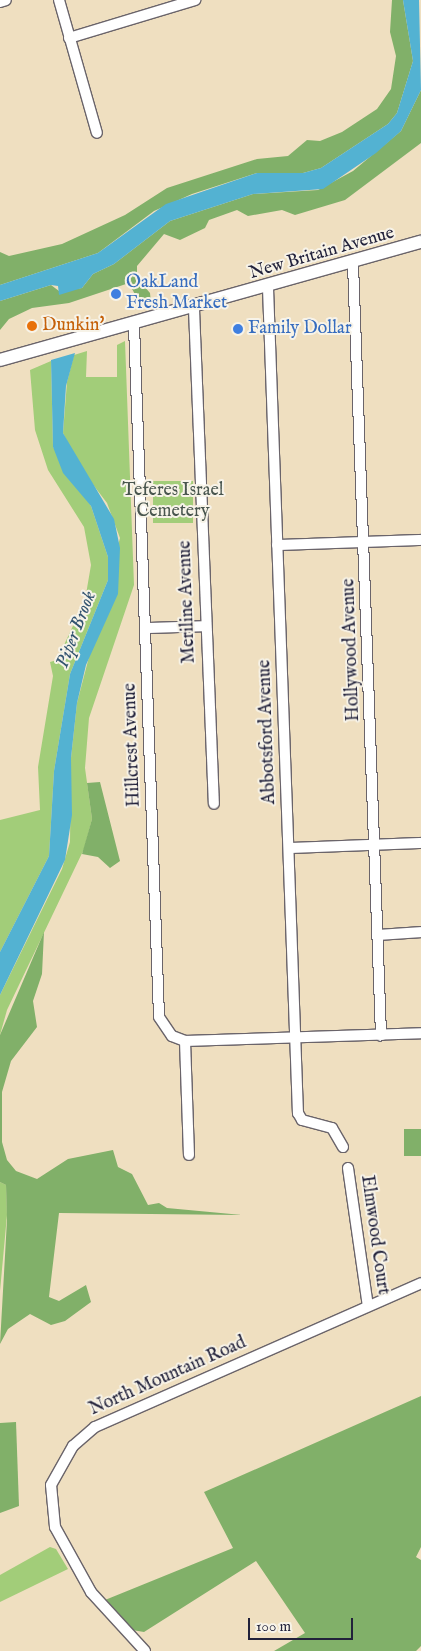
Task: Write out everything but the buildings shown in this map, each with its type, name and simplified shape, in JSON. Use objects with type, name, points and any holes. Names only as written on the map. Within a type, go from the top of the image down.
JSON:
[{"type":"main road","name":"New Britain Avenue","points":[[0,360],[194,309],[353,264],[421,242]]},
{"type":"street","points":[[0,2],[6,0]]},
{"type":"street","points":[[59,0],[97,134]]},
{"type":"street","points":[[69,38],[175,3],[195,0]]},
{"type":"street","name":"Hollywood Avenue","points":[[353,264],[376,844],[381,1035]]},
{"type":"street","name":"Abbotsford Avenue","points":[[268,288],[298,1113],[302,1120],[332,1128],[343,1148]]},
{"type":"street","name":"Meriline Avenue","points":[[194,309],[205,626],[214,804]]},
{"type":"street","name":"Hillcrest Avenue","points":[[134,325],[159,1018],[172,1036],[185,1041]]},
{"type":"street","points":[[277,545],[421,540]]},
{"type":"street","points":[[146,628],[205,626]]},
{"type":"street","points":[[289,848],[421,843]]},
{"type":"street","points":[[379,934],[421,932]]},
{"type":"street","points":[[189,1155],[185,1041],[421,1034]]},
{"type":"street","name":"Elmwood Court","points":[[348,1168],[368,1306]]},
{"type":"street","name":"North Mountain Road","points":[[145,1651],[91,1592],[64,1548],[50,1514],[51,1485],[57,1468],[95,1427],[421,1283]]},
{"type":"green space","points":[[392,0],[403,0],[413,61],[397,113],[388,124],[321,168],[303,173],[257,173],[192,194],[154,211],[98,253],[0,285],[0,252],[9,256],[62,244],[125,215],[167,188],[257,159],[288,156],[307,140],[320,141],[342,132],[377,109],[391,89],[396,56],[390,32]]},
{"type":"green space","points":[[421,90],[421,143],[345,200],[295,215],[282,210],[248,216],[237,210],[209,220],[205,228],[180,240],[164,234],[137,266],[137,278],[150,293],[151,303],[140,304],[129,283],[69,303],[32,308],[9,319],[0,330],[0,301],[51,285],[59,291],[82,288],[93,274],[114,264],[170,221],[253,194],[318,190],[353,171],[401,131]]},
{"type":"green space","points":[[125,341],[134,585],[89,718],[85,768],[92,819],[84,849],[7,1010],[0,1035],[0,995],[62,869],[70,842],[71,758],[77,703],[120,538],[107,503],[79,466],[63,433],[67,382],[74,355],[87,351],[86,377],[117,377],[117,345]]},
{"type":"green space","points":[[51,361],[53,447],[91,506],[108,557],[108,580],[70,674],[54,771],[49,856],[0,952],[0,820],[40,810],[38,767],[53,676],[50,662],[57,660],[85,600],[91,565],[84,527],[48,470],[35,430],[30,370]]},
{"type":"green space","name":"Teferes Israel Cemetery","points":[[153,481],[193,481],[193,523],[153,523]]},
{"type":"green space","points":[[100,782],[120,861],[110,868],[98,857],[82,854],[92,819],[87,783]]},
{"type":"green space","points":[[44,932],[42,974],[33,1001],[37,1027],[11,1061],[2,1092],[2,1142],[7,1160],[16,1171],[37,1179],[68,1159],[113,1150],[118,1167],[132,1174],[148,1205],[159,1203],[167,1208],[242,1215],[59,1213],[49,1297],[59,1301],[86,1285],[91,1302],[65,1321],[51,1325],[30,1314],[8,1329],[0,1344],[7,1220],[6,1185],[0,1182],[0,1035]]},
{"type":"green space","points":[[404,1129],[421,1129],[421,1156],[404,1156]]},
{"type":"green space","points":[[0,1182],[6,1185],[7,1215],[0,1291]]},
{"type":"green space","points":[[421,1396],[421,1547],[416,1557],[421,1560],[421,1646],[416,1651],[274,1651],[305,1633],[256,1561],[144,1632],[132,1630],[105,1600],[233,1548],[204,1492]]},
{"type":"green space","points":[[16,1422],[19,1506],[0,1513],[0,1423]]},
{"type":"green space","points":[[50,1547],[56,1549],[68,1569],[0,1602],[0,1575]]},
{"type":"water","points":[[403,0],[419,0],[421,90],[401,131],[376,153],[323,189],[253,194],[170,221],[114,264],[93,274],[82,288],[59,295],[58,286],[51,285],[0,301],[0,285],[98,253],[166,204],[257,173],[303,173],[321,168],[388,124],[397,113],[413,61]]},
{"type":"water","points":[[75,353],[66,386],[63,433],[114,519],[120,548],[118,594],[86,665],[77,703],[71,758],[72,815],[65,860],[0,995],[0,952],[49,856],[54,771],[70,674],[108,580],[108,557],[91,506],[63,473],[53,447],[51,360]]},
{"type":"place","name":"OakLand Fresh Market","points":[[116,294]]},
{"type":"place","name":"Dunkin'","points":[[32,326]]},
{"type":"place","name":"Family Dollar","points":[[238,329]]},
{"type":"water label","name":"Piper Brook","points":[[77,630]]}]
